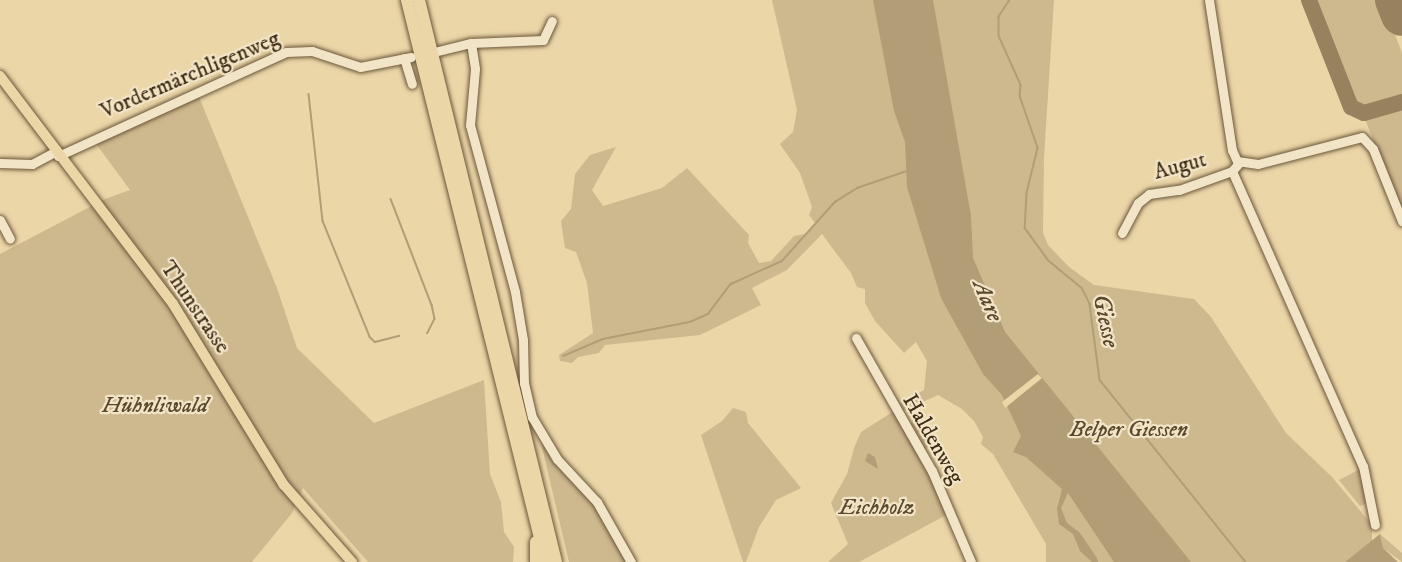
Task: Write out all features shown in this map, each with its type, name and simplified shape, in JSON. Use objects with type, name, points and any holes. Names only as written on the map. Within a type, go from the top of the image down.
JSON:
[{"type":"highway","points":[[407,0],[546,562]]},
{"type":"highway","points":[[419,0],[556,562]]},
{"type":"highway","points":[[536,526],[536,562]]},
{"type":"main road","name":"Thunstrasse","points":[[0,76],[173,304],[284,485],[352,562]]},
{"type":"street","points":[[1209,0],[1236,167],[1363,466],[1375,525]]},
{"type":"street","points":[[438,51],[471,43],[543,40],[552,21]]},
{"type":"street","points":[[471,43],[475,69],[471,131],[515,292],[527,396],[546,442],[617,532],[631,562]]},
{"type":"street","name":"Vordermärchligenweg","points":[[0,163],[32,165],[286,52],[312,51],[360,67],[408,58],[412,84]]},
{"type":"street","name":"Augut","points":[[1122,233],[1138,202],[1149,194],[1179,190],[1236,167],[1258,164],[1362,137],[1373,149],[1402,221]]},
{"type":"street","points":[[0,220],[10,239]]},
{"type":"street","name":"Haldenweg","points":[[856,338],[932,471],[971,562]]},
{"type":"green space","name":"Belper Giessen","points":[[772,0],[1054,0],[1044,158],[1043,233],[1048,245],[1069,267],[1094,285],[1194,299],[1211,317],[1286,433],[1332,477],[1372,525],[1372,541],[1345,562],[1046,562],[1046,544],[993,454],[981,444],[983,437],[974,421],[962,409],[938,395],[901,412],[895,406],[924,390],[927,361],[916,342],[904,353],[875,321],[865,303],[865,289],[857,287],[851,273],[822,234],[787,270],[752,288],[761,305],[700,335],[605,345],[599,353],[578,357],[572,363],[560,361],[559,355],[593,333],[587,283],[576,252],[565,248],[561,221],[571,209],[575,174],[590,155],[616,147],[592,190],[603,206],[662,188],[687,168],[749,235],[748,243],[759,263],[771,261],[794,236],[805,234],[815,223],[809,215],[812,207],[800,173],[780,144],[793,132],[797,110]]},
{"type":"green space","points":[[1313,0],[1382,0],[1402,53],[1402,97],[1367,107],[1354,104]]},
{"type":"green space","name":"Hühnliwald","points":[[197,92],[277,288],[297,348],[374,423],[484,380],[490,474],[501,502],[504,532],[514,547],[513,562],[368,562],[303,488],[292,513],[252,562],[0,562],[0,254],[105,199],[130,190],[94,141]]},
{"type":"green space","points":[[1402,109],[1402,215],[1365,119]]},
{"type":"green space","points":[[733,408],[746,412],[748,423],[801,488],[776,500],[759,527],[746,562],[743,562],[701,435],[722,421]]},
{"type":"green space","name":"Eichholz","points":[[894,411],[905,426],[912,422],[926,434],[930,443],[924,452],[950,513],[859,562],[828,562],[848,544],[831,503],[847,474],[854,448],[861,432]]},
{"type":"green space","points":[[541,443],[590,498],[629,562],[569,562]]},
{"type":"green space","points":[[1362,468],[1367,503],[1360,506],[1339,480]]},
{"type":"green space","points":[[1380,534],[1402,553],[1402,562],[1383,548]]},
{"type":"water","name":"Aare","points":[[873,0],[933,0],[971,216],[973,258],[1005,332],[1191,562],[1114,562],[1068,493],[1061,508],[1067,523],[1080,533],[1097,558],[1098,562],[1092,562],[1080,551],[1073,534],[1059,524],[1057,509],[1062,489],[1026,457],[1013,452],[1021,436],[1002,395],[983,374],[941,298],[907,187],[905,142],[894,111]]},
{"type":"water","points":[[868,453],[875,457],[878,469],[865,461]]},
{"type":"water","points":[[1380,534],[1383,548],[1398,562],[1345,562]]},
{"type":"pier","points":[[1038,374],[1042,378],[1005,408],[1002,402]]},
{"type":"waterway","name":"Giesse","points":[[1010,0],[999,17],[999,36],[1021,85],[1020,96],[1038,148],[1027,193],[1025,228],[1048,260],[1082,288],[1090,304],[1100,380],[1246,562]]},
{"type":"waterway","points":[[309,94],[323,221],[370,337],[375,342],[399,336]]},
{"type":"waterway","points":[[563,356],[603,339],[690,322],[708,314],[731,284],[782,261],[835,202],[857,188],[907,171]]},
{"type":"waterway","points":[[391,199],[432,305],[435,319],[428,333]]},
{"type":"taxiway","points":[[1309,0],[1351,107],[1364,113],[1402,102]]},
{"type":"runway","points":[[1396,0],[1402,15]]}]
